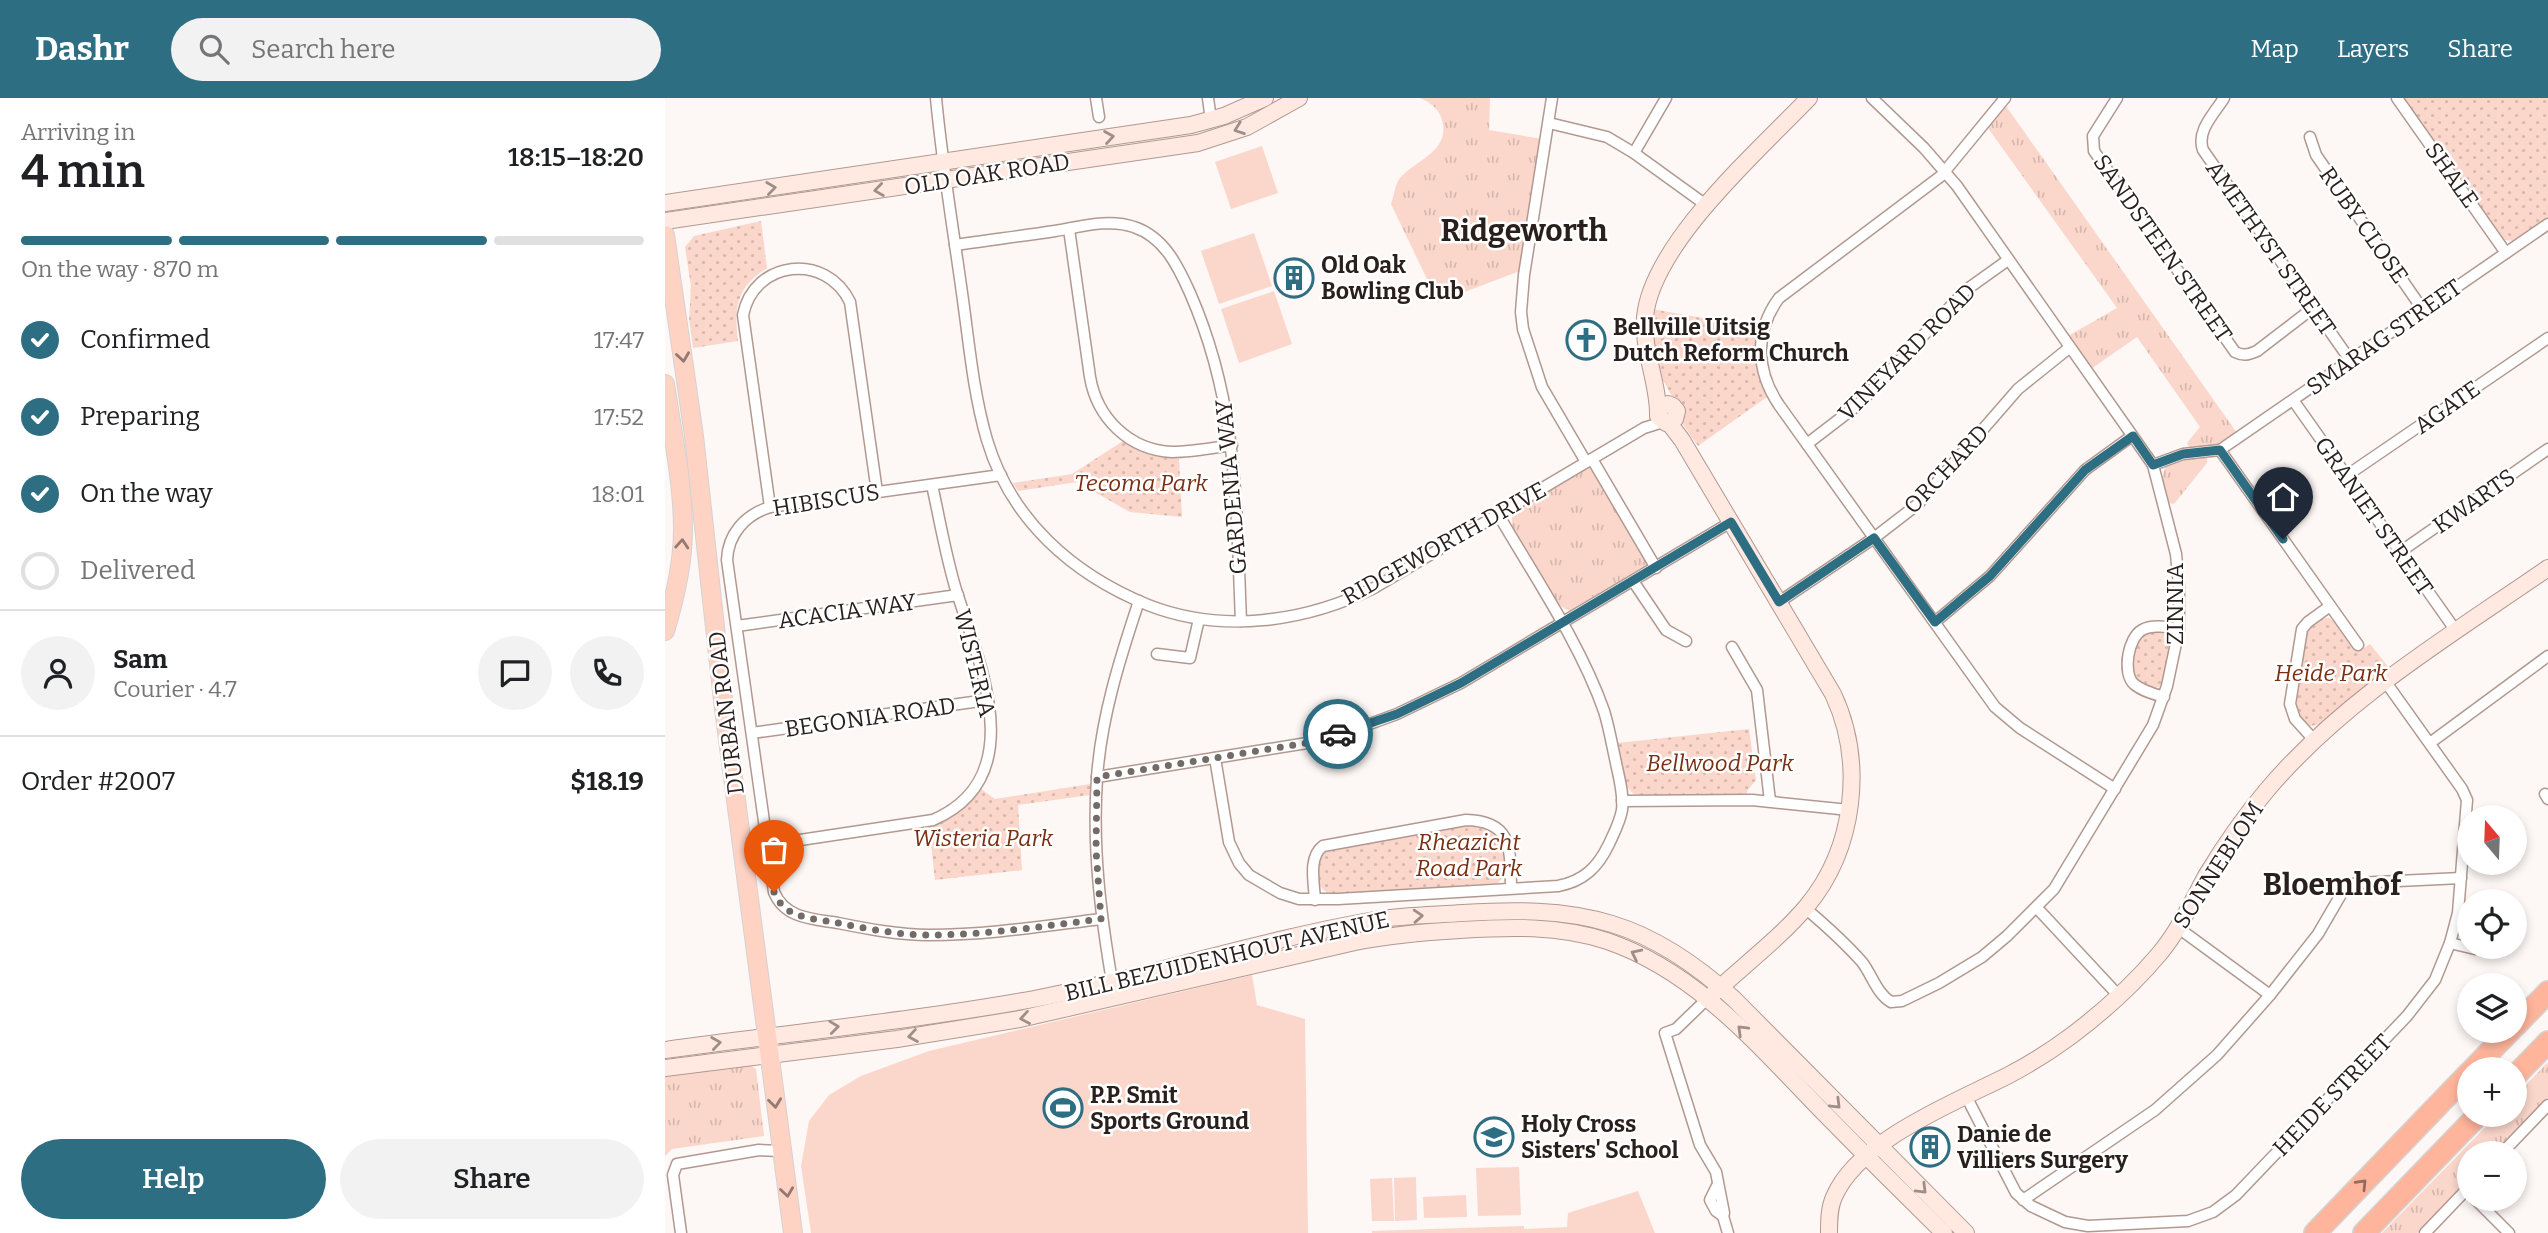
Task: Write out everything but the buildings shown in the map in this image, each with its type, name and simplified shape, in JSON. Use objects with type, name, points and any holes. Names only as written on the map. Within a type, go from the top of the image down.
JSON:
[{"type":"highway","points":[[2527,1014],[2548,992]]},
{"type":"highway","points":[[2527,1064],[2548,1042]]},
{"type":"highway","points":[[2485,1057],[2498,1043]]},
{"type":"highway","points":[[2315,1233],[2457,1085]]},
{"type":"highway","points":[[2364,1233],[2466,1127]]},
{"type":"main road","name":"OLD OAK ROAD","points":[[665,203],[1211,120],[1265,98]]},
{"type":"main road","name":"OLD OAK ROAD","points":[[665,222],[1198,143],[1247,127],[1299,98]]},
{"type":"main road","points":[[1714,992],[1805,908],[1821,887],[1842,841],[1849,810],[1851,772],[1845,723],[1833,694],[1666,414],[1656,387],[1645,329],[1651,289],[1665,258],[1706,205],[1808,98]]},
{"type":"main road","name":"DURBAN ROAD","points":[[665,235],[694,436],[721,686],[793,1233]]},
{"type":"main road","points":[[665,384],[679,480],[683,531],[679,572],[665,631]]},
{"type":"main road","points":[[665,437],[679,480]]},
{"type":"main road","name":"SONNEBLOM","points":[[1829,1233],[1834,1196],[1842,1182],[1872,1151],[2056,1046],[2118,996],[2161,952],[2225,845],[2268,789],[2314,740],[2385,681],[2548,568]]},
{"type":"main road","name":"BILL BEZUIDENHOUT AVENUE","points":[[665,1050],[1034,999],[1378,920],[1514,911],[1572,915],[1614,924],[1667,948],[1872,1151],[1944,1233]]},
{"type":"main road","name":"BILL BEZUIDENHOUT AVENUE","points":[[665,1068],[897,1039],[1020,1019],[1400,934],[1517,927],[1561,930],[1618,945],[1714,992]]},
{"type":"main road","name":"BILL BEZUIDENHOUT AVENUE","points":[[1872,1151],[1966,1233]]},
{"type":"street","name":"RIDGEWORTH DRIVE","points":[[936,98],[978,401],[987,440],[1001,475],[1025,513],[1055,548],[1090,577],[1139,601],[1167,612],[1199,619],[1241,621],[1297,615],[1352,598],[1391,578],[1666,414]]},
{"type":"street","points":[[1096,98],[1099,117]]},
{"type":"street","points":[[1208,98],[1211,120]]},
{"type":"street","points":[[1552,98],[1521,297],[1522,321],[1542,387],[1656,568]]},
{"type":"street","points":[[1634,153],[1666,98]]},
{"type":"street","name":"ZINNIA","points":[[1805,908],[1856,956],[1885,998],[1896,1002],[1939,983],[1982,957],[2037,908],[2064,875],[2153,724],[2164,697],[2177,648],[2179,629],[2176,554],[2153,465],[1944,170],[1872,98]]},
{"type":"street","points":[[2005,98],[1941,176],[1785,293],[1768,316],[1760,347],[1764,376],[1772,395],[2000,713],[2115,789]]},
{"type":"street","name":"SANDSTEEN STREET","points":[[2117,98],[2093,136],[2094,151],[2235,352],[2249,355],[2313,308]]},
{"type":"street","name":"AMETHYST STREET","points":[[2224,98],[2202,134],[2203,150],[2350,360]]},
{"type":"street","name":"SHALE","points":[[2397,98],[2506,253]]},
{"type":"street","points":[[1549,123],[1598,133],[1634,153],[1706,205]]},
{"type":"street","name":"RUBY CLOSE","points":[[2310,137],[2316,155],[2424,310]]},
{"type":"street","name":"GARDENIA WAY","points":[[955,245],[1105,223],[1125,224],[1151,235],[1169,253],[1187,286],[1209,341],[1226,407],[1232,445],[1241,621]]},
{"type":"street","name":"SMARAG STREET","points":[[2220,450],[2548,224]]},
{"type":"street","points":[[1069,229],[1090,377],[1095,397],[1104,415],[1127,436],[1155,449],[1176,452],[1232,445]]},
{"type":"street","name":"VINEYARD ROAD","points":[[1807,444],[1859,404],[1966,290],[2008,260]]},
{"type":"street","points":[[770,507],[743,316],[748,299],[758,285],[772,275],[788,270],[813,270],[829,276],[842,288],[850,302],[877,492]]},
{"type":"street","name":"AGATE","points":[[2346,476],[2548,338]]},
{"type":"street","name":"ORCHARD","points":[[1779,602],[1874,538],[1918,504],[2018,389],[2069,348]]},
{"type":"street","name":"GRANIET STREET","points":[[2293,400],[2456,632]]},
{"type":"street","points":[[1935,622],[1990,576],[2085,470],[2133,436]]},
{"type":"street","name":"KWARTS","points":[[2400,552],[2548,449]]},
{"type":"street","points":[[2153,465],[2183,454],[2220,450],[2358,645]]},
{"type":"street","name":"HIBISCUS","points":[[1001,475],[770,507],[741,524],[729,545],[727,560],[777,899],[789,912],[800,916],[878,930],[927,935],[986,933],[1101,919]]},
{"type":"street","name":"WISTERIA","points":[[767,845],[923,822],[951,810],[974,789],[989,759],[992,737],[976,646],[958,595],[932,485]]},
{"type":"street","points":[[1215,758],[1229,842],[1239,863],[1249,875],[1280,893],[1299,899],[1565,884],[1579,880],[1591,871],[1601,860],[1619,821],[1622,801],[1604,712],[1562,623],[1498,514]]},
{"type":"street","points":[[1097,777],[1307,743],[1397,714],[1461,683],[1731,522]]},
{"type":"street","points":[[1633,581],[1666,630],[1686,640]]},
{"type":"street","name":"ACACIA WAY","points":[[737,626],[958,595]]},
{"type":"street","points":[[1116,999],[1101,919],[1096,850],[1097,777],[1102,738],[1119,659],[1139,601]]},
{"type":"street","points":[[2314,740],[2295,719],[2290,694],[2302,629],[2330,606]]},
{"type":"street","points":[[1157,654],[1190,658],[1199,619]]},
{"type":"street","points":[[2164,697],[2136,686],[2130,679],[2126,665],[2134,638],[2142,630],[2154,627],[2179,629]]},
{"type":"street","points":[[1732,647],[1757,690],[1770,801]]},
{"type":"street","points":[[2430,743],[2548,656]]},
{"type":"street","name":"HEIDE STREET","points":[[2385,681],[2462,789],[2467,800],[2460,889]]},
{"type":"street","name":"BEGONIA ROAD","points":[[752,733],[987,700]]},
{"type":"street","points":[[1622,801],[1770,801],[1849,810]]},
{"type":"street","points":[[1315,900],[1314,859],[1323,846],[1466,820],[1491,824],[1504,835],[1509,848],[1511,888]]},
{"type":"street","points":[[2023,1200],[2155,1110],[2217,1055],[2270,995],[2318,934],[2343,891],[2350,885],[2461,878]]},
{"type":"street","points":[[2037,908],[2118,996]]},
{"type":"street","name":"HEIDE STREET","points":[[1966,1096],[2013,1188],[2023,1200],[2065,1222],[2088,1226],[2188,1220],[2213,1212],[2236,1195],[2407,1016],[2435,980],[2457,917]]},
{"type":"street","points":[[2177,927],[2270,995]]},
{"type":"street","points":[[2450,943],[2457,945]]},
{"type":"street","points":[[1714,992],[1676,1029],[1665,1033],[1700,1145],[1716,1172],[1728,1233]]},
{"type":"street","points":[[2515,1141],[2546,1111]]},
{"type":"street","points":[[681,1233],[674,1167],[681,1162],[759,1150],[781,1151]]},
{"type":"street","points":[[2425,1233],[2457,1201]]},
{"type":"street","points":[[2487,1211],[2509,1233]]},
{"type":"green space","points":[[1420,98],[1490,98],[1489,130],[1542,139],[1520,271],[1438,302],[1391,204],[1400,178],[1430,154],[1441,140],[1443,131],[1439,112]]},
{"type":"green space","points":[[2403,98],[2548,98],[2548,218],[2514,241],[2504,240]]},
{"type":"green space","points":[[2006,106],[2237,433],[2219,445],[2189,447],[2187,443],[2200,427],[2137,337],[2091,369],[2068,336],[2117,308],[1988,128]]},
{"type":"green space","points":[[1262,146],[1278,193],[1231,209],[1215,162]]},
{"type":"green space","points":[[761,221],[767,268],[749,283],[739,299],[736,318],[738,341],[693,348],[689,319],[691,287],[685,247],[694,236]]},
{"type":"green space","points":[[1254,233],[1272,286],[1219,304],[1201,251]]},
{"type":"green space","points":[[1274,291],[1292,344],[1239,363],[1221,309]]},
{"type":"green space","points":[[1652,309],[1759,328],[1756,363],[1767,397],[1698,446],[1684,426],[1659,373],[1652,347]]},
{"type":"green space","name":"Tecoma Park","points":[[1123,441],[1147,454],[1179,459],[1182,517],[1130,512],[1077,482],[1018,491],[1013,483],[1072,474]]},
{"type":"green space","points":[[2207,457],[2207,463],[2174,504],[2169,503],[2162,478],[2165,467],[2190,458]]},
{"type":"green space","points":[[1589,466],[1648,564],[1569,611],[1557,604],[1512,529],[1512,517],[1517,510]]},
{"type":"green space","name":"Heide Park","points":[[2329,618],[2358,652],[2370,644],[2390,669],[2323,724],[2310,726],[2302,719],[2298,709],[2298,671],[2307,632],[2318,621]]},
{"type":"green space","points":[[2155,632],[2166,634],[2172,641],[2164,681],[2159,687],[2147,687],[2139,682],[2132,663],[2138,643]]},
{"type":"green space","name":"Bellwood Park","points":[[1749,729],[1756,780],[1747,795],[1639,796],[1628,788],[1624,781],[1617,743]]},
{"type":"green space","name":"Wisteria Park","points":[[1090,784],[1090,795],[1018,805],[1022,870],[935,880],[929,826],[957,812],[981,789],[995,799]]},
{"type":"green space","name":"Rheazicht Road Park","points":[[1463,824],[1488,828],[1495,832],[1503,843],[1506,865],[1498,883],[1329,895],[1318,884],[1319,859],[1326,849]]},
{"type":"green space","name":"P.P. Smit Sports Ground","points":[[1252,975],[1257,1005],[1305,1019],[1308,1233],[811,1233],[801,1166],[809,1121],[829,1095],[861,1076],[929,1051]]},
{"type":"green space","points":[[746,1062],[756,1069],[764,1136],[672,1149],[665,1156],[665,1074]]},
{"type":"green space","points":[[2548,1062],[2548,1097],[2527,1119],[2527,1084]]},
{"type":"green space","points":[[2485,1127],[2519,1127],[2506,1141],[2472,1141]]},
{"type":"green space","points":[[2457,1156],[2457,1191],[2417,1233],[2382,1233]]},
{"type":"green space","points":[[1519,1167],[1521,1215],[1478,1216],[1476,1168]]},
{"type":"green space","points":[[1416,1177],[1417,1220],[1395,1221],[1394,1178]]},
{"type":"green space","points":[[1392,1178],[1394,1221],[1372,1221],[1370,1179]]},
{"type":"green space","points":[[1638,1191],[1655,1233],[1372,1233],[1524,1226],[1524,1229],[1567,1227],[1568,1213]]},
{"type":"green space","points":[[1466,1195],[1467,1217],[1424,1218],[1423,1197]]},
{"type":"way so far","points":[[774,892],[785,908],[800,916],[891,932],[927,935],[986,933],[1101,919],[1096,850],[1097,777],[1307,743],[1338,734]]},
{"type":"place","name":"Old Oak Bowling Club","points":[[1294,278]]},
{"type":"place","name":"Bellville Uitsig Dutch Reform Church","points":[[1586,340]]},
{"type":"place","name":"P.P. Smit Sports Ground","points":[[1063,1108]]},
{"type":"place","name":"Holy Cross Sisters' School","points":[[1494,1137]]},
{"type":"place","name":"Danie de Villiers Surgery","points":[[1930,1147]]},
{"type":"district","name":"Ridgeworth","points":[[1524,231]]},
{"type":"district","name":"Bloemhof","points":[[2332,885]]},
{"type":"route","points":[[1338,734],[1419,705],[1461,683],[1731,522],[1779,602],[1874,538],[1935,622],[1990,576],[2085,470],[2133,436],[2153,465],[2183,454],[2220,450],[2283,539]]}]
